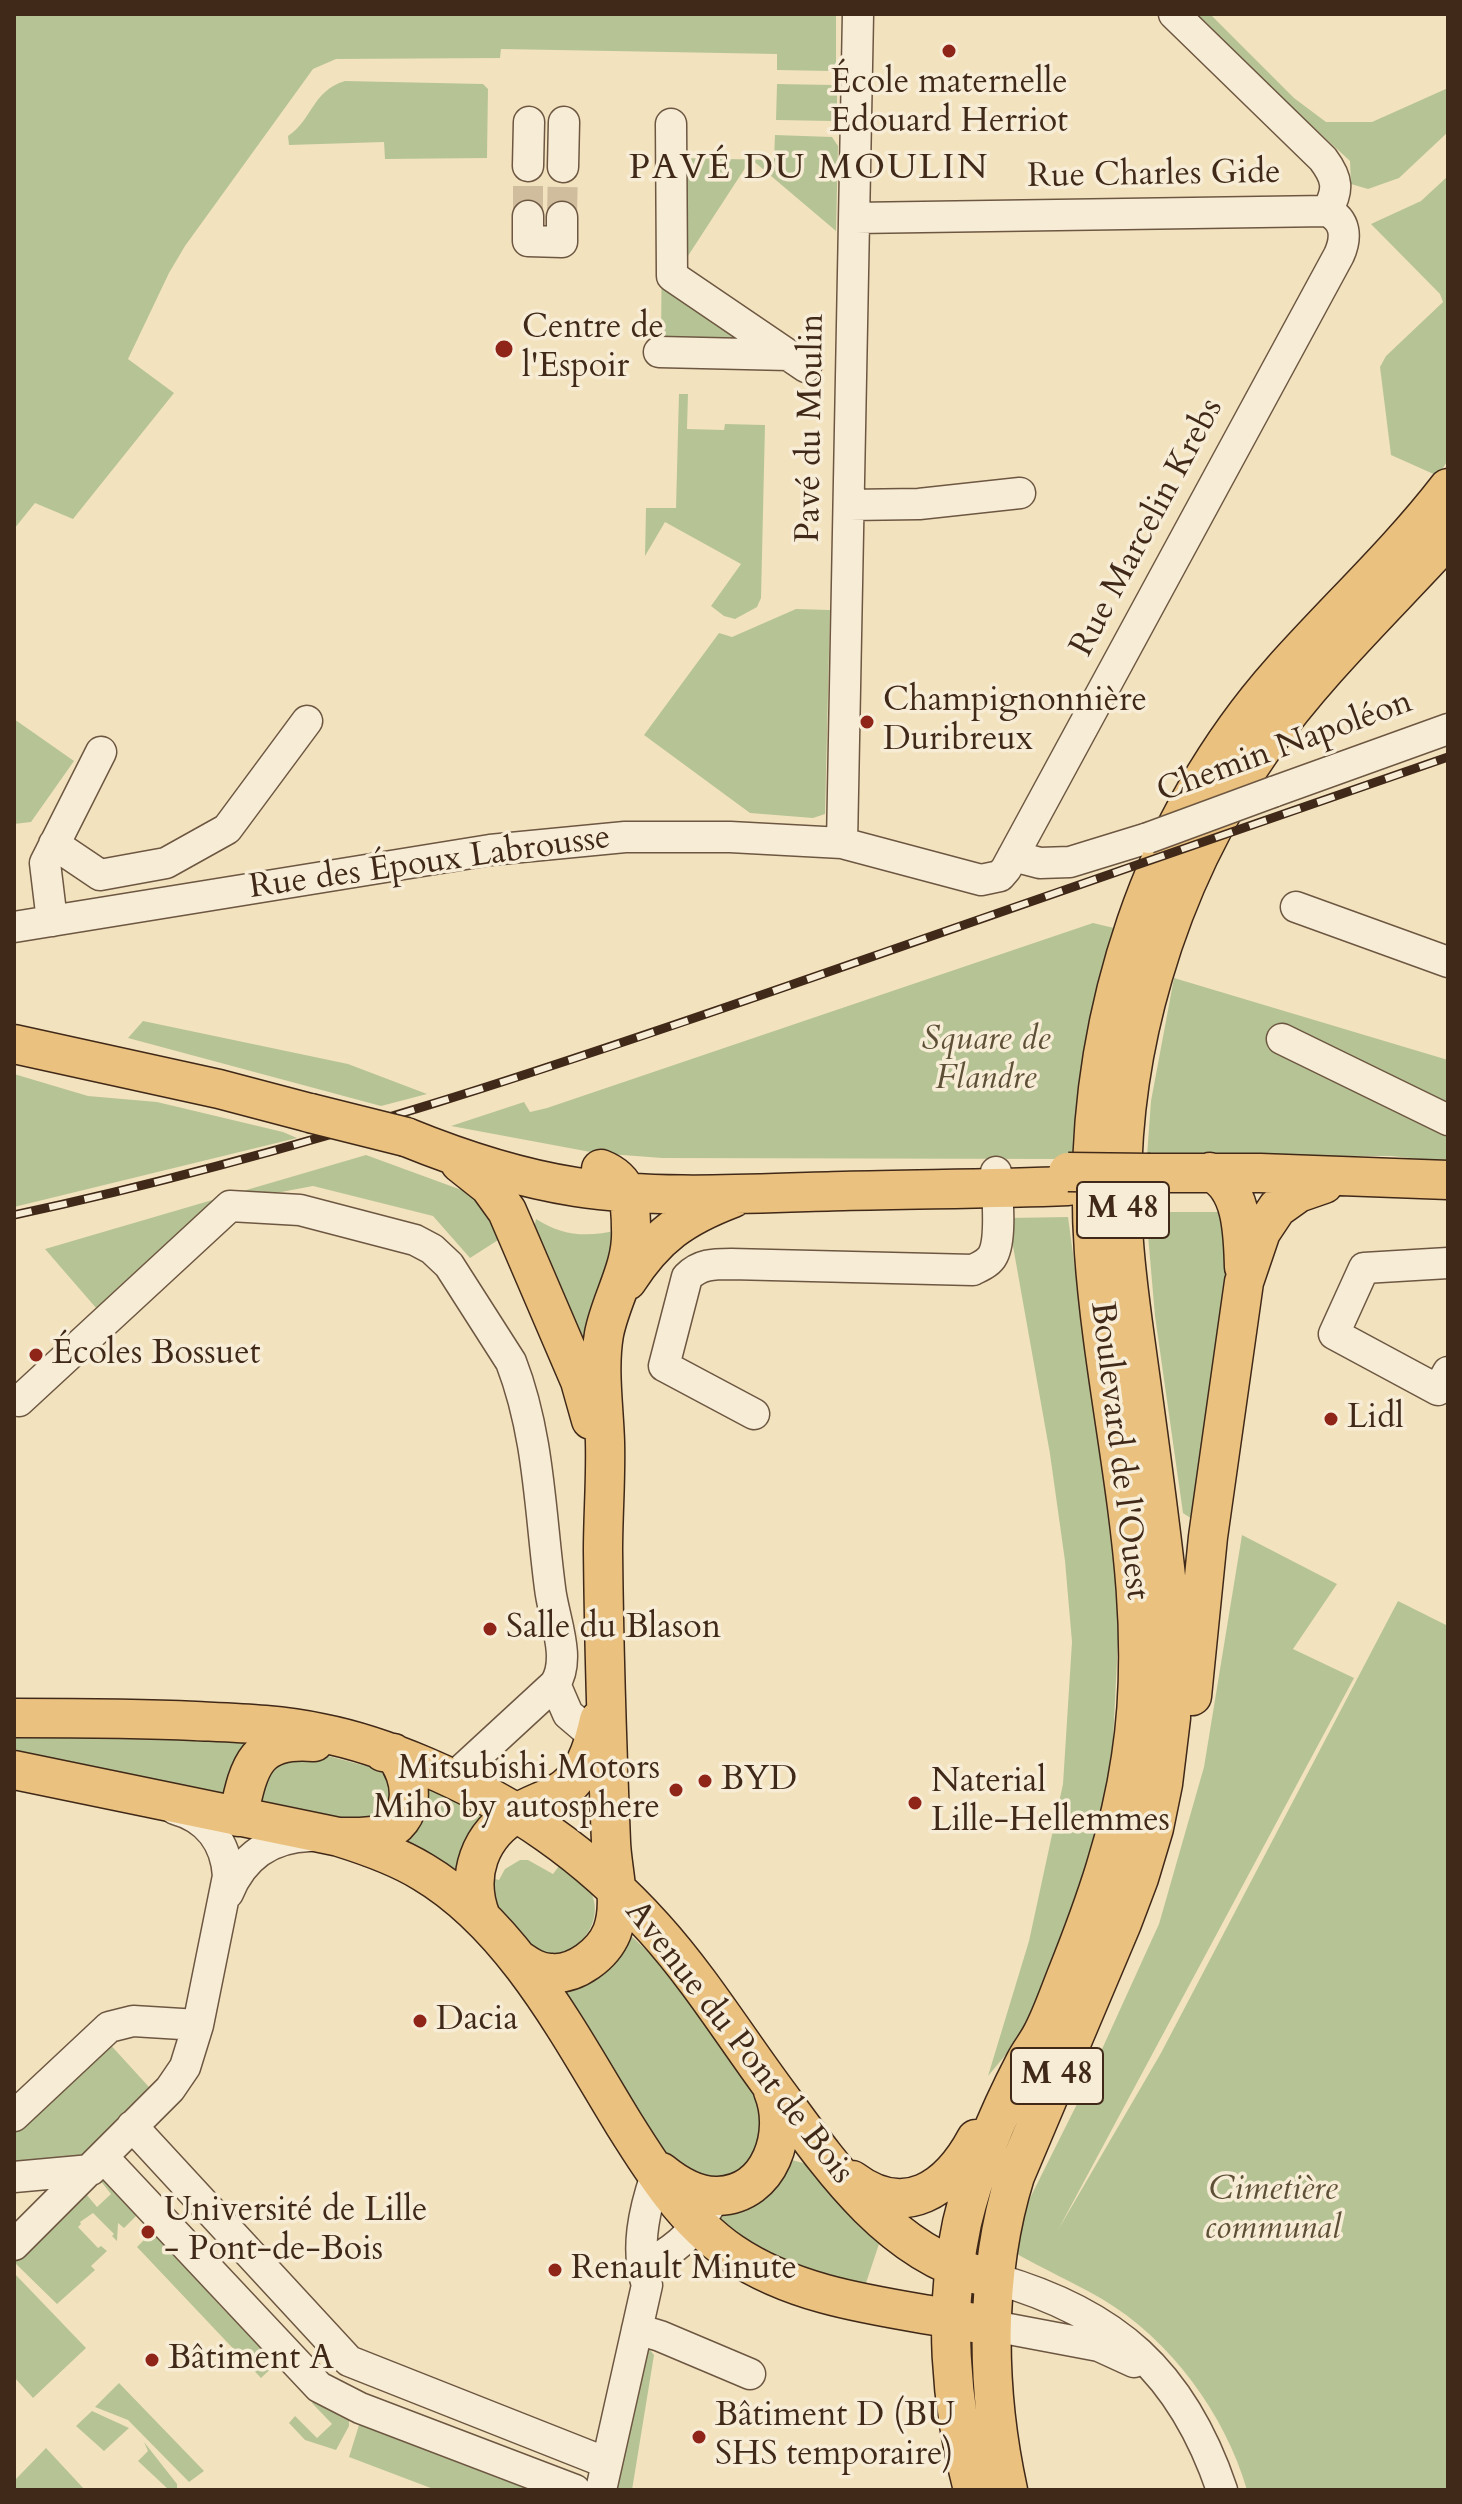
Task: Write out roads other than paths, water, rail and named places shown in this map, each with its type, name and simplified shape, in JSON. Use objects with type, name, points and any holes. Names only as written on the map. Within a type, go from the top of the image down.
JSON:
[{"type":"main road","name":"Boulevard de l'Ouest","points":[[1034,2047],[1104,1876],[1125,1794],[1136,1720],[1138,1602],[1098,1298],[1092,1225],[1091,1172],[1096,1097],[1117,987],[1136,922],[1159,862],[1218,755],[1280,674],[1401,544],[1448,488]]},
{"type":"main road","name":"Boulevard de l'Ouest","points":[[973,2490],[957,2416],[972,2322],[976,2274],[1003,2223],[1015,2176],[1139,1878],[1163,1784],[1171,1718],[1172,1678],[1166,1576],[1123,1226],[1125,1132],[1136,1044],[1159,958],[1174,917],[1197,861],[1230,796],[1270,737],[1308,689],[1448,538]]},
{"type":"main road","points":[[14,1024],[219,1089]]},
{"type":"main road","points":[[14,1044],[219,1089],[421,1143],[476,1163],[549,1182],[638,1174],[851,1172],[997,1180]]},
{"type":"main road","points":[[421,1143],[605,1176],[756,1193],[997,1180],[1219,1178],[1448,1182]]},
{"type":"main road","points":[[421,1143],[473,1171],[495,1192],[511,1219],[584,1392],[603,1494]]},
{"type":"main road","points":[[518,1959],[533,1969],[551,1973],[564,1973],[587,1962],[606,1944],[617,1908],[611,1853],[604,1690],[605,1445],[602,1348],[631,1238],[605,1176]]},
{"type":"main road","points":[[1219,1178],[1235,1198],[1242,1237],[1244,1282]]},
{"type":"main road","points":[[1219,1178],[1324,1184],[1448,1182]]},
{"type":"main road","points":[[528,1260],[525,1239],[528,1217],[536,1197],[549,1182]]},
{"type":"main road","points":[[1139,1878],[1162,1829],[1182,1756],[1193,1692],[1212,1506],[1244,1282],[1261,1232],[1277,1208],[1298,1193],[1324,1184]]},
{"type":"main road","points":[[617,1297],[646,1253],[669,1231],[706,1209],[756,1193]]},
{"type":"main road","points":[[481,1917],[474,1895],[476,1860],[487,1841],[518,1812],[551,1798],[572,1782],[587,1761],[604,1690]]},
{"type":"main road","name":"Avenue du Pont de Bois","points":[[14,1718],[120,1718],[262,1724],[323,1733],[393,1753],[453,1778],[518,1812],[567,1846],[616,1888],[677,1955],[820,2152],[854,2191],[922,2250],[976,2274]]},
{"type":"main road","name":"Avenue du Pont de Bois","points":[[222,1821],[250,1767],[257,1757],[272,1746],[295,1741],[393,1753]]},
{"type":"main road","points":[[339,1837],[379,1834],[390,1829],[404,1813],[409,1784],[402,1763],[393,1753]]},
{"type":"main road","points":[[14,1770],[222,1821],[339,1837],[385,1853],[422,1871],[456,1896],[481,1917],[518,1959],[650,2166],[708,2210],[734,2253],[779,2279],[859,2302],[972,2322],[971,2396],[992,2490]]},
{"type":"main road","points":[[481,1917],[481,1881],[486,1863],[498,1848],[518,1840],[546,1846],[616,1888]]},
{"type":"main road","points":[[820,2152],[857,2184],[877,2194],[897,2198],[928,2193],[963,2161],[1034,2047]]},
{"type":"main road","points":[[976,2274],[984,2213],[1000,2159],[1031,2083],[1034,2047]]},
{"type":"main road","points":[[708,2210],[751,2182],[773,2157],[781,2124],[771,2085]]},
{"type":"main road","name":"Boulevard de l'Ouest","points":[[972,2322],[991,2352],[999,2451],[1008,2490]]},
{"type":"street","name":"Pavé du Moulin","points":[[842,843],[858,14]]},
{"type":"street","name":"Rue Marcelin Krebs","points":[[1013,856],[1339,255],[1337,189],[1333,172],[1174,14]]},
{"type":"street","points":[[528,166],[529,122]]},
{"type":"street","points":[[563,167],[564,122]]},
{"type":"street","points":[[671,124],[672,276],[795,365]]},
{"type":"street","points":[[528,216],[528,241],[562,242],[562,217]]},
{"type":"street","name":"Rue Charles Gide","points":[[855,218],[1336,223]]},
{"type":"street","points":[[659,352],[851,367]]},
{"type":"street","points":[[849,505],[919,504],[1020,493]]},
{"type":"street","points":[[54,844],[100,875],[166,863],[227,829],[307,721]]},
{"type":"street","name":"Chemin Napoléon","points":[[1013,856],[1040,863],[1070,862],[1148,838],[1448,729]]},
{"type":"street","points":[[52,921],[45,863],[101,752]]},
{"type":"street","name":"Rue des Époux Labrousse","points":[[16,927],[538,844],[675,836],[842,843],[981,880],[1000,876],[1013,856]]},
{"type":"street","points":[[1296,907],[1448,962]]},
{"type":"street","points":[[1282,1039],[1448,1120]]},
{"type":"street","points":[[754,1414],[664,1366],[687,1277],[695,1269],[705,1265],[731,1264],[973,1270],[985,1264],[996,1244],[997,1180]]},
{"type":"street","points":[[19,1401],[230,1206],[300,1210],[400,1234],[432,1249],[449,1265],[511,1362],[522,1395],[537,1473],[562,1671],[555,1684],[453,1778]]},
{"type":"street","points":[[1448,1263],[1364,1268],[1334,1334],[1438,1390],[1448,1372]]},
{"type":"street","points":[[555,1684],[568,1714],[595,1737]]},
{"type":"street","points":[[14,2245],[178,2079],[188,2059],[226,1889],[222,1821]]},
{"type":"street","points":[[226,1889],[265,1847],[298,1836],[339,1837]]},
{"type":"street","points":[[14,2116],[109,2027],[133,2021],[198,2025]]},
{"type":"street","points":[[132,2126],[349,2361],[604,2476],[647,2285],[641,2268],[650,2166]]},
{"type":"street","points":[[14,2196],[89,2171]]},
{"type":"street","points":[[14,2177],[89,2171],[319,2387],[360,2408],[575,2490]]},
{"type":"street","points":[[641,2268],[689,2237],[708,2210]]},
{"type":"street","points":[[976,2274],[1035,2291],[1109,2328],[1150,2362],[1196,2429],[1222,2490]]},
{"type":"street","points":[[972,2322],[1111,2350],[1168,2387]]},
{"type":"street","points":[[637,2329],[750,2374]]},
{"type":"tunnel","points":[[528,166],[528,216]]},
{"type":"tunnel","points":[[562,217],[563,167]]},
{"type":"railway","points":[[14,1215],[334,1134],[542,1069],[1448,757]]},
{"type":"place","name":"École maternelle Edouard Herriot","points":[[949,51]]},
{"type":"place","name":"Centre de l'Espoir","points":[[504,349]]},
{"type":"place","name":"Champignonnière Duribreux","points":[[867,722]]},
{"type":"place","name":"Écoles Bossuet","points":[[36,1355]]},
{"type":"place","name":"Lidl","points":[[1331,1419]]},
{"type":"place","name":"Salle du Blason","points":[[490,1629]]},
{"type":"place","name":"BYD","points":[[705,1781]]},
{"type":"place","name":"Mitsubishi Motors Miho by autosphere","points":[[676,1790]]},
{"type":"place","name":"Naterial Lille-Hellemmes","points":[[915,1803]]},
{"type":"place","name":"Dacia","points":[[420,2021]]},
{"type":"place","name":"Université de Lille - Pont-de-Bois","points":[[148,2232]]},
{"type":"place","name":"Renault Minute","points":[[555,2270]]},
{"type":"place","name":"Bâtiment A","points":[[152,2360]]},
{"type":"place","name":"Bâtiment D (BU SHS temporaire)","points":[[699,2437]]},
{"type":"district","name":"PAVÉ DU MOULIN","points":[[809,170]]},
{"type":"park label","name":"Square de Flandre","points":[[986,1060]]},
{"type":"park label","name":"Cimetière communal","points":[[1273,2210]]}]
